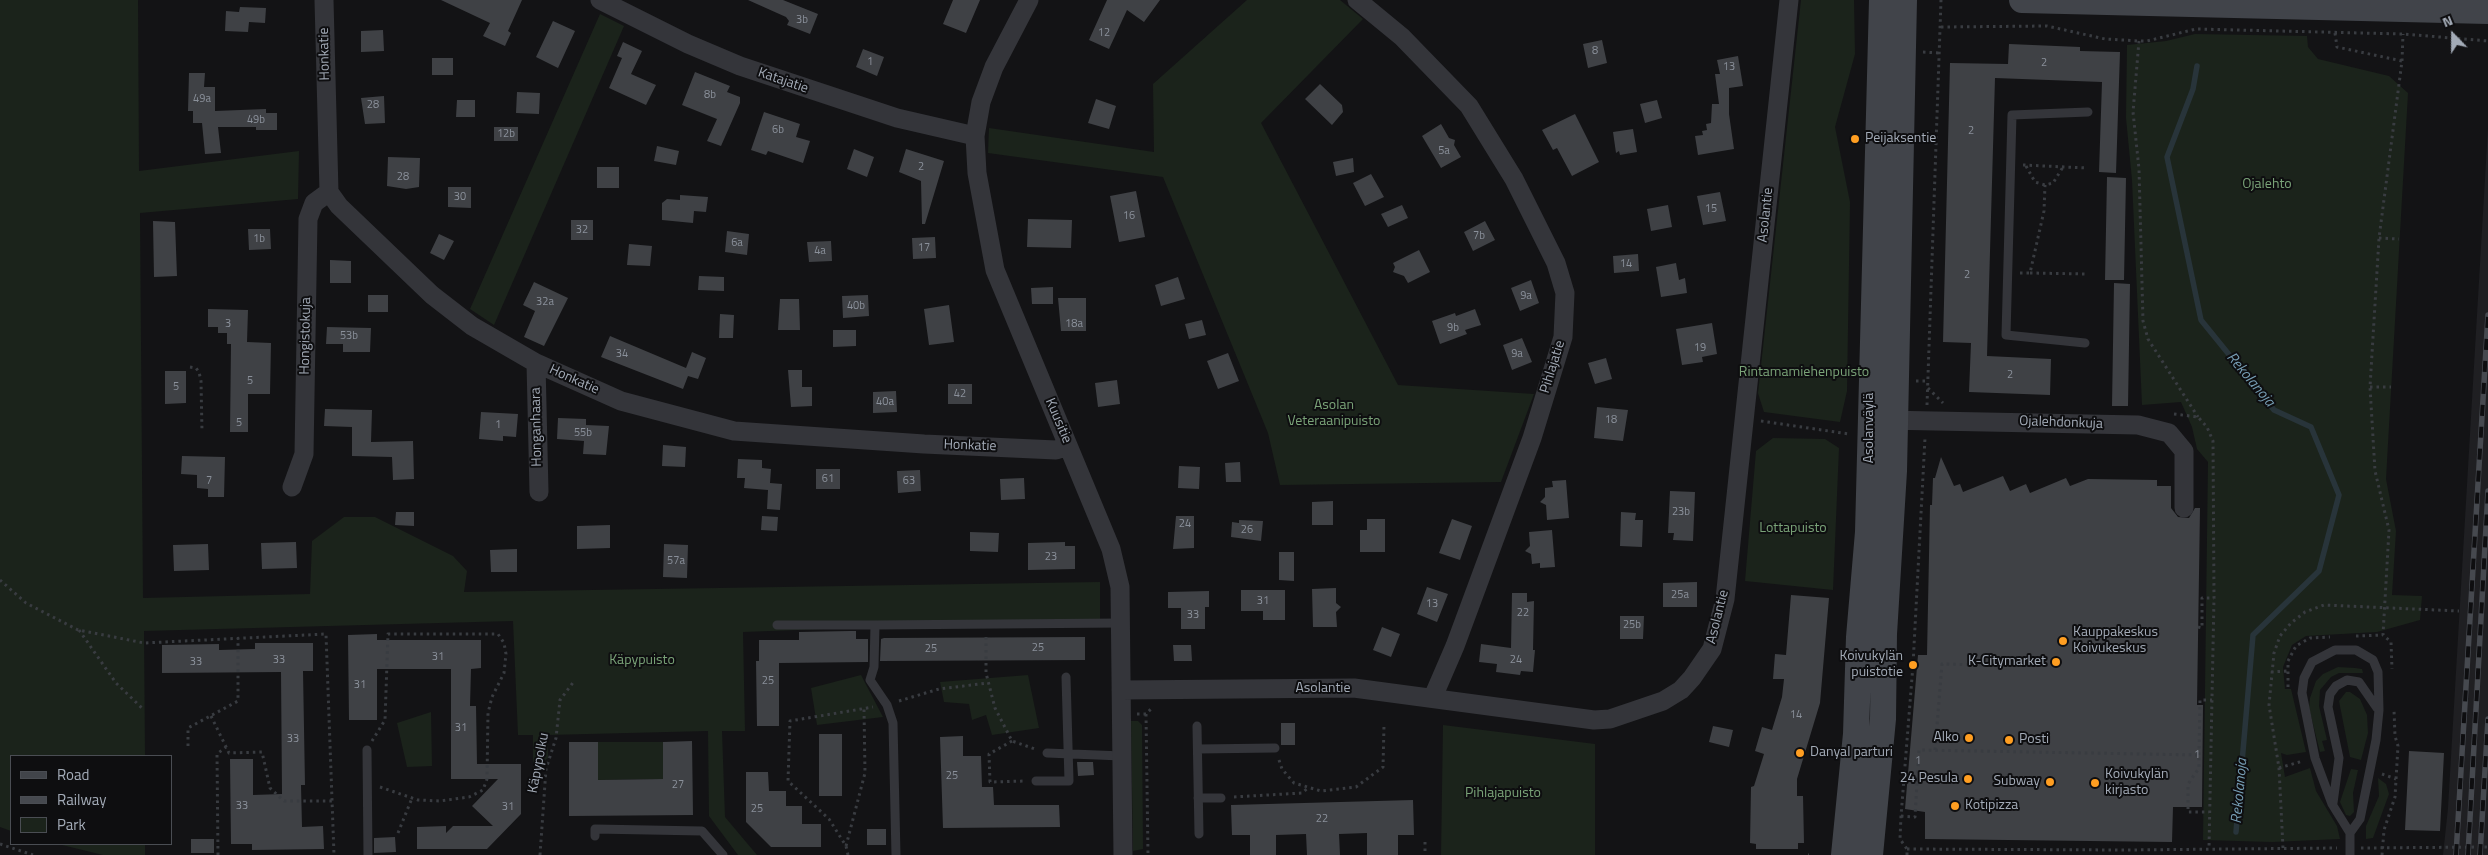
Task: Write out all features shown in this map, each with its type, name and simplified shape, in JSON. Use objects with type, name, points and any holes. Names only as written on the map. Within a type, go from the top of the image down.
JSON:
[{"type":"main road","name":"Asolanväylä","points":[[1844,855],[1856,721],[1859,637],[1868,532],[1863,427],[1882,0]]},
{"type":"main road","name":"Asolanväylä","points":[[1870,855],[1883,719],[1884,634],[1896,420],[1904,0]]},
{"type":"main road","points":[[2022,0],[2488,11]]},
{"type":"street","name":"Honkatie","points":[[324,0],[329,192],[339,206],[433,296],[472,326],[536,362],[621,401],[734,431],[924,444],[1056,450],[1068,446]]},
{"type":"street","name":"Katajatie","points":[[600,0],[688,44],[740,66],[897,118],[975,136]]},
{"type":"street","name":"Kuusitie","points":[[1029,0],[994,67],[981,102],[975,136],[977,173],[995,270],[1111,549],[1120,586],[1123,855]]},
{"type":"street","name":"Pihlajatie","points":[[1357,0],[1402,37],[1468,106],[1514,179],[1556,263],[1565,292],[1563,337],[1532,438],[1456,646],[1433,698]]},
{"type":"street","name":"Asolantie","points":[[1121,690],[1354,688],[1594,720],[1610,718],[1663,701],[1681,690],[1692,678],[1712,648],[1725,599],[1789,0]]},
{"type":"street","name":"Hongistokuja","points":[[292,487],[304,454],[308,219],[314,203],[329,192]]},
{"type":"street","name":"Honganhaara","points":[[536,362],[539,492]]},
{"type":"street","name":"Ojalehdonkuja","points":[[1863,427],[1896,420],[2138,425],[2168,433],[2184,451],[2184,508]]},
{"type":"lane","points":[[2086,343],[2006,335],[2012,115],[2088,112]]},
{"type":"lane","points":[[777,625],[1121,623]]},
{"type":"lane","points":[[875,625],[874,667],[870,680],[886,705],[894,723],[896,855]]},
{"type":"lane","points":[[2350,833],[2360,819],[2376,740],[2379,710],[2378,672],[2373,660],[2356,650],[2334,650],[2312,662],[2304,678],[2302,693],[2315,758],[2332,804],[2350,833],[2350,855]]},
{"type":"lane","points":[[1036,781],[1069,780],[1066,677]]},
{"type":"lane","points":[[2332,804],[2339,758],[2328,707],[2330,694],[2336,686],[2347,680],[2360,682],[2379,710]]},
{"type":"lane","points":[[1197,726],[1198,834]]},
{"type":"lane","points":[[1198,749],[1275,748]]},
{"type":"lane","points":[[367,750],[368,855]]},
{"type":"lane","points":[[1047,753],[1122,756]]},
{"type":"lane","points":[[1198,798],[1221,798]]},
{"type":"lane","points":[[595,836],[595,829],[655,833],[702,831],[723,855]]},
{"type":"path","points":[[1907,855],[1907,849],[1900,838],[1913,665],[1926,421],[1941,0]]},
{"type":"path","points":[[1941,27],[2047,26],[2105,39],[2139,41],[2196,30],[2403,34],[2488,41]]},
{"type":"path","points":[[2335,33],[2337,47],[2402,61]]},
{"type":"path","points":[[2392,670],[2391,642],[2383,635],[2389,530],[2375,470],[2370,387],[2379,238],[2403,53],[2403,34]]},
{"type":"path","points":[[2139,41],[2133,112],[2139,169],[2143,321],[2148,339],[2198,417],[2207,427],[2213,441],[2214,598],[2209,848]]},
{"type":"path","points":[[2010,165],[2087,168]]},
{"type":"path","points":[[2026,166],[2035,182],[2045,185],[2053,182],[2063,167]]},
{"type":"path","points":[[2030,273],[2044,211],[2045,185]]},
{"type":"path","points":[[2379,238],[2400,239]]},
{"type":"path","points":[[2007,273],[2086,274]]},
{"type":"path","points":[[190,367],[196,368],[201,381],[202,432]]},
{"type":"path","points":[[2370,387],[2391,388]]},
{"type":"path","points":[[2168,414],[2198,417]]},
{"type":"path","points":[[1744,418],[1863,427]]},
{"type":"path","points":[[0,580],[26,603],[78,630],[144,643],[326,634],[334,855]]},
{"type":"path","points":[[2198,627],[2202,628],[2202,598],[2214,598]]},
{"type":"path","points":[[2384,607],[2458,611]]},
{"type":"path","points":[[986,624],[986,673],[995,708],[1012,741],[1047,753]]},
{"type":"path","points":[[78,630],[116,683],[144,710]]},
{"type":"path","points":[[367,750],[385,720],[388,634],[498,634],[504,643],[506,654],[504,673],[492,697],[488,714],[487,779],[483,790],[469,797],[440,801],[412,798],[367,782]]},
{"type":"path","points":[[188,746],[188,728],[238,701],[238,638]]},
{"type":"path","points":[[1935,750],[1942,664],[1982,665]]},
{"type":"path","points":[[2271,672],[2287,671]]},
{"type":"path","name":"Käpypolku","points":[[540,855],[546,769],[556,738],[560,700],[575,680]]},
{"type":"path","points":[[848,855],[846,846],[829,819],[810,804],[788,781],[790,721],[886,705],[940,689],[988,683]]},
{"type":"path","points":[[2209,812],[2188,812],[2188,784],[2199,768],[2200,700],[2212,700]]},
{"type":"path","points":[[1122,714],[1146,714],[1161,704]]},
{"type":"path","points":[[2382,855],[2384,830],[2394,796],[2398,746],[2395,736],[2394,707]]},
{"type":"path","points":[[846,846],[865,772],[864,709]]},
{"type":"path","points":[[1146,714],[1148,855]]},
{"type":"path","points":[[211,716],[229,753],[262,752],[270,788],[284,801],[332,801]]},
{"type":"path","points":[[1275,748],[1282,769],[1294,783],[1321,791],[1356,787],[1383,767],[1384,725]]},
{"type":"path","points":[[1012,741],[989,754],[990,782],[1036,781],[1034,749]]},
{"type":"path","points":[[218,855],[217,754],[226,747]]},
{"type":"path","points":[[1901,816],[1914,817],[1919,750],[2199,755]]},
{"type":"path","points":[[2280,768],[2308,760]]},
{"type":"path","points":[[1221,798],[1302,793],[1309,787]]},
{"type":"path","points":[[398,833],[412,798]]},
{"type":"path","points":[[1425,842],[1425,855]]},
{"type":"path","points":[[0,844],[33,855]]},
{"type":"path","points":[[2401,848],[2488,847]]},
{"type":"path","points":[[1907,849],[2125,853],[2209,848],[2316,848]]},
{"type":"shaded area","points":[[2488,128],[2488,855],[2443,855],[2448,808]]},
{"type":"green space","name":"Käpypuisto","points":[[0,0],[138,0],[139,171],[299,151],[298,199],[140,213],[143,598],[310,594],[312,541],[344,517],[375,517],[453,556],[467,571],[464,592],[1100,582],[1100,619],[743,632],[745,731],[722,731],[725,817],[757,855],[738,855],[709,816],[708,731],[548,735],[548,758],[533,770],[533,735],[518,735],[513,621],[144,631],[145,755],[10,755],[10,831],[0,827]]},
{"type":"green space","name":"Asolan Veteraanipuisto","points":[[1247,0],[1340,0],[1363,19],[1261,123],[1398,385],[1534,394],[1501,482],[1280,485],[1268,433],[1163,177],[988,153],[989,128],[1154,152],[1153,84]]},
{"type":"green space","name":"Rintamamiehenpuisto","points":[[1801,0],[1854,0],[1855,54],[1835,127],[1850,202],[1847,391],[1840,422],[1764,412],[1758,393]]},
{"type":"green space","points":[[600,14],[624,26],[494,325],[470,309]]},
{"type":"green space","name":"Ojalehto","points":[[2195,34],[2307,36],[2308,47],[2318,59],[2389,76],[2408,93],[2386,479],[2396,531],[2392,595],[2422,596],[2420,620],[2377,632],[2306,636],[2292,645],[2283,667],[2285,689],[2291,689],[2306,752],[2287,755],[2281,753],[2285,777],[2310,768],[2316,791],[2337,826],[2340,839],[2272,842],[2203,840],[2208,462],[2197,449],[2192,427],[2181,402],[2142,405],[2132,180],[2126,118],[2127,45],[2166,41]]},
{"type":"green space","name":"Lottapuisto","points":[[1773,438],[1825,439],[1839,448],[1833,590],[1745,581],[1756,451]]},
{"type":"green space","points":[[2338,667],[2362,669],[2363,673],[2339,673],[2331,677],[2320,690],[2319,706],[2327,740],[2322,741],[2325,751],[2320,752],[2309,708],[2310,698],[2316,681],[2323,674]]},
{"type":"green space","points":[[861,675],[883,717],[817,725],[811,688]]},
{"type":"green space","points":[[1028,675],[1039,728],[992,735],[986,715],[972,720],[969,704],[944,702],[940,682]]},
{"type":"green space","points":[[2346,692],[2350,692],[2360,699],[2367,715],[2368,733],[2361,760],[2350,757],[2339,701]]},
{"type":"green space","points":[[431,712],[432,766],[407,767],[397,723]]},
{"type":"green space","points":[[1131,721],[1138,721],[1142,725],[1143,849],[1133,851]]},
{"type":"green space","name":"Pihlajapuisto","points":[[1443,725],[1595,744],[1595,855],[1441,855]]},
{"type":"green space","points":[[598,742],[663,742],[663,779],[598,780]]},
{"type":"green space","points":[[2351,769],[2358,770],[2353,793],[2354,812],[2350,816],[2346,815],[2340,802]]},
{"type":"green space","points":[[2378,778],[2386,784],[2389,794],[2373,838],[2366,839],[2366,826],[2379,796]]},
{"type":"green space","points":[[62,845],[145,845],[145,855],[103,855]]},
{"type":"building","points":[[441,0],[522,0],[508,31],[511,33],[505,46],[483,36],[490,23]]},
{"type":"building","points":[[748,0],[783,0],[818,14],[810,34],[787,25],[789,21],[786,17]]},
{"type":"building","points":[[953,0],[980,0],[966,33],[943,24]]},
{"type":"building","points":[[1107,0],[1160,0],[1144,22],[1127,10],[1109,49],[1089,40]]},
{"type":"building","points":[[240,7],[266,8],[265,23],[249,22],[248,32],[225,31],[226,11],[239,12]]},
{"type":"building","points":[[553,21],[575,31],[558,68],[536,57]]},
{"type":"building","points":[[383,30],[384,51],[361,52],[361,31]]},
{"type":"building","points":[[1602,40],[1607,63],[1588,68],[1583,44]]},
{"type":"building","points":[[623,42],[642,51],[631,74],[656,85],[646,105],[609,88],[622,58],[617,56]]},
{"type":"building","points":[[2009,44],[2080,47],[2080,51],[2120,52],[2116,173],[2099,172],[2102,82],[1995,78],[1987,356],[2051,359],[2050,395],[1969,392],[1971,343],[1943,342],[1950,63],[2008,64]]},
{"type":"building","points":[[863,49],[884,57],[877,76],[856,67]]},
{"type":"building","points":[[1738,56],[1743,86],[1729,88],[1729,114],[1734,149],[1698,155],[1695,136],[1703,135],[1702,131],[1707,130],[1706,124],[1711,123],[1712,104],[1719,104],[1715,74],[1720,74],[1717,60]]},
{"type":"building","points":[[432,58],[453,58],[453,75],[432,75]]},
{"type":"building","points":[[695,72],[730,86],[727,92],[740,97],[740,103],[721,146],[707,141],[717,119],[682,105]]},
{"type":"building","points":[[189,73],[205,73],[204,87],[215,87],[215,111],[266,109],[266,113],[277,113],[277,130],[256,130],[256,127],[218,127],[221,153],[205,154],[202,123],[193,123],[193,111],[188,111]]},
{"type":"building","points":[[1320,84],[1342,105],[1343,112],[1332,125],[1305,99]]},
{"type":"building","points":[[517,92],[540,93],[539,114],[516,113]]},
{"type":"building","points":[[384,96],[385,123],[365,124],[361,98]]},
{"type":"building","points":[[1096,99],[1116,106],[1109,129],[1088,123]]},
{"type":"building","points":[[457,100],[475,100],[475,117],[456,117]]},
{"type":"building","points":[[1657,100],[1662,118],[1645,123],[1640,104]]},
{"type":"building","points":[[764,112],[800,124],[796,137],[810,141],[803,163],[768,151],[766,155],[751,150]]},
{"type":"building","points":[[1575,114],[1599,162],[1572,176],[1557,148],[1553,150],[1542,130]]},
{"type":"building","points":[[1441,124],[1449,138],[1455,140],[1454,145],[1461,157],[1441,168],[1422,136]]},
{"type":"building","points":[[494,127],[518,127],[518,141],[494,141]]},
{"type":"building","points":[[1633,129],[1637,152],[1620,155],[1619,151],[1616,153],[1613,132]]},
{"type":"building","points":[[657,146],[679,151],[676,165],[654,161]]},
{"type":"building","points":[[854,149],[874,157],[867,177],[847,169]]},
{"type":"building","points":[[906,149],[944,161],[925,224],[922,224],[921,181],[899,172]]},
{"type":"building","points":[[388,157],[420,158],[419,187],[406,189],[387,186]]},
{"type":"building","points":[[1353,158],[1354,172],[1336,176],[1333,162]]},
{"type":"building","points":[[597,167],[619,167],[619,188],[597,188]]},
{"type":"building","points":[[1371,174],[1384,197],[1365,206],[1353,183]]},
{"type":"building","points":[[2107,177],[2126,178],[2124,280],[2105,280]]},
{"type":"building","points":[[448,187],[471,187],[471,208],[448,207]]},
{"type":"building","points":[[1136,191],[1145,237],[1119,242],[1110,196]]},
{"type":"building","points":[[1720,192],[1726,221],[1703,225],[1697,196]]},
{"type":"building","points":[[680,195],[708,197],[706,212],[694,211],[693,223],[662,220],[662,203],[667,199],[680,200]]},
{"type":"building","points":[[1402,205],[1408,218],[1388,227],[1381,214]]},
{"type":"building","points":[[1668,205],[1672,227],[1651,231],[1647,209]]},
{"type":"building","points":[[1028,219],[1072,220],[1071,248],[1027,247]]},
{"type":"building","points":[[571,220],[593,220],[593,240],[571,240]]},
{"type":"building","points":[[153,221],[175,222],[177,276],[154,277]]},
{"type":"building","points":[[1485,221],[1495,240],[1473,251],[1464,232]]},
{"type":"building","points":[[248,229],[270,229],[271,249],[249,250]]},
{"type":"building","points":[[727,231],[749,234],[747,255],[725,252]]},
{"type":"building","points":[[439,234],[454,241],[444,260],[430,253]]},
{"type":"building","points":[[935,237],[936,258],[913,259],[912,238]]},
{"type":"building","points":[[831,241],[832,261],[809,262],[807,242]]},
{"type":"building","points":[[629,244],[652,246],[650,266],[627,265]]},
{"type":"building","points":[[1419,250],[1430,272],[1408,283],[1404,276],[1393,272],[1395,267],[1393,263]]},
{"type":"building","points":[[1638,254],[1639,271],[1614,273],[1613,256]]},
{"type":"building","points":[[330,260],[351,261],[351,283],[330,283]]},
{"type":"building","points":[[1676,263],[1679,280],[1685,278],[1687,293],[1661,297],[1656,267]]},
{"type":"building","points":[[699,276],[724,277],[724,291],[698,290]]},
{"type":"building","points":[[1178,277],[1185,299],[1161,306],[1155,285]]},
{"type":"building","points":[[1531,280],[1539,303],[1520,311],[1511,288]]},
{"type":"building","points":[[534,282],[568,298],[544,346],[524,337],[535,311],[523,305]]},
{"type":"building","points":[[2114,283],[2130,284],[2128,406],[2112,406]]},
{"type":"building","points":[[1053,287],[1053,304],[1032,304],[1031,288]]},
{"type":"building","points":[[368,295],[388,295],[388,312],[368,312]]},
{"type":"building","points":[[868,295],[869,316],[843,318],[842,296]]},
{"type":"building","points":[[1058,298],[1086,298],[1086,331],[1061,331]]},
{"type":"building","points":[[780,299],[799,299],[800,330],[778,330]]},
{"type":"building","points":[[949,305],[954,342],[929,345],[924,309]]},
{"type":"building","points":[[208,309],[248,310],[247,342],[271,343],[270,394],[248,394],[248,432],[230,432],[231,344],[227,344],[227,333],[218,333],[218,327],[208,327]]},
{"type":"building","points":[[1475,309],[1481,325],[1465,330],[1467,334],[1440,344],[1432,321],[1455,313],[1456,316]]},
{"type":"building","points":[[720,314],[734,315],[733,338],[719,338]]},
{"type":"building","points":[[1202,320],[1206,335],[1189,339],[1185,324]]},
{"type":"building","points":[[1712,323],[1717,354],[1702,357],[1703,362],[1682,365],[1676,329]]},
{"type":"building","points":[[327,327],[371,328],[370,352],[343,352],[343,344],[326,344]]},
{"type":"building","points":[[833,330],[856,330],[856,346],[833,347]]},
{"type":"building","points":[[610,336],[686,368],[692,352],[706,358],[698,379],[688,376],[683,389],[601,357]]},
{"type":"building","points":[[1522,338],[1532,362],[1512,370],[1503,345]]},
{"type":"building","points":[[1228,353],[1239,381],[1218,389],[1207,361]]},
{"type":"building","points":[[1606,358],[1612,379],[1595,384],[1588,363]]},
{"type":"building","points":[[788,370],[802,370],[802,387],[812,387],[812,406],[791,407]]},
{"type":"building","points":[[165,371],[186,371],[186,403],[165,404]]},
{"type":"building","points":[[1117,380],[1120,404],[1098,407],[1095,383]]},
{"type":"building","points":[[948,384],[972,384],[972,404],[948,404]]},
{"type":"building","points":[[896,391],[897,412],[873,413],[873,392]]},
{"type":"building","points":[[1597,407],[1628,410],[1623,441],[1594,438]]},
{"type":"building","points":[[325,409],[372,410],[371,442],[413,441],[414,479],[393,480],[392,457],[352,456],[352,427],[324,426]]},
{"type":"building","points":[[481,412],[518,414],[516,437],[503,436],[503,441],[479,439]]},
{"type":"building","points":[[558,418],[586,419],[586,425],[609,426],[606,455],[583,454],[584,441],[557,439]]},
{"type":"building","points":[[663,445],[686,447],[685,467],[662,466]]},
{"type":"building","points":[[182,456],[225,457],[224,497],[208,497],[208,489],[197,488],[197,475],[181,474]]},
{"type":"building","name":"Kauppakeskus Koivukeskus","points":[[1941,457],[1954,486],[1960,484],[1963,492],[2003,476],[2010,491],[2026,484],[2030,493],[2066,478],[2070,486],[2088,479],[2157,480],[2157,486],[2171,486],[2171,508],[2178,517],[2189,518],[2195,508],[2200,508],[2197,705],[2203,705],[2202,807],[2173,807],[2172,842],[1925,839],[1925,812],[1905,809],[1918,655],[1927,655],[1930,505],[1932,505],[1933,478],[1935,478]]},
{"type":"building","points":[[738,459],[762,460],[762,468],[771,469],[770,483],[782,484],[780,510],[767,509],[768,490],[744,488],[745,478],[737,478]]},
{"type":"building","points":[[1240,462],[1241,482],[1226,482],[1225,463]]},
{"type":"building","points":[[1179,466],[1200,467],[1199,489],[1178,488]]},
{"type":"building","points":[[816,469],[840,469],[840,489],[816,489]]},
{"type":"building","points":[[920,470],[921,491],[898,493],[897,471]]},
{"type":"building","points":[[1024,478],[1025,499],[1001,500],[1000,479]]},
{"type":"building","points":[[1566,480],[1569,518],[1547,520],[1546,505],[1540,502],[1545,497],[1545,488],[1553,487],[1552,481]]},
{"type":"building","points":[[1670,491],[1695,492],[1693,541],[1673,540],[1674,533],[1668,533]]},
{"type":"building","points":[[1333,501],[1333,525],[1312,525],[1312,502]]},
{"type":"building","points":[[396,512],[414,512],[414,526],[395,525]]},
{"type":"building","points":[[1621,512],[1636,513],[1635,520],[1643,520],[1642,547],[1620,546]]},
{"type":"building","points":[[762,516],[778,517],[777,531],[761,530]]},
{"type":"building","points":[[1176,516],[1194,516],[1194,548],[1173,549]]},
{"type":"building","points":[[1367,519],[1385,519],[1385,552],[1360,552],[1360,530],[1367,530]]},
{"type":"building","points":[[1452,519],[1472,526],[1460,560],[1439,553]]},
{"type":"building","points":[[1239,520],[1263,521],[1261,541],[1231,537],[1232,522],[1239,523]]},
{"type":"building","points":[[610,525],[610,548],[577,549],[577,526]]},
{"type":"building","points":[[1552,530],[1555,567],[1540,568],[1540,563],[1532,564],[1531,554],[1525,551],[1530,546],[1529,532]]},
{"type":"building","points":[[970,532],[999,533],[998,552],[970,551]]},
{"type":"building","points":[[296,542],[297,568],[262,569],[261,543]]},
{"type":"building","points":[[1065,542],[1065,546],[1075,546],[1075,569],[1028,570],[1028,543]]},
{"type":"building","points":[[208,544],[209,570],[174,571],[173,545]]},
{"type":"building","points":[[664,544],[688,545],[687,578],[663,577]]},
{"type":"building","points":[[517,549],[517,572],[491,572],[490,550]]},
{"type":"building","points":[[1279,552],[1294,552],[1294,581],[1279,580]]},
{"type":"building","points":[[1697,582],[1697,607],[1663,607],[1663,583]]},
{"type":"building","points":[[1427,587],[1448,594],[1437,622],[1417,614]]},
{"type":"building","points":[[1336,588],[1336,603],[1341,607],[1336,612],[1337,627],[1313,627],[1312,589]]},
{"type":"building","points":[[1241,590],[1285,590],[1285,620],[1263,620],[1263,611],[1241,611]]},
{"type":"building","points":[[1209,591],[1209,607],[1205,607],[1205,629],[1181,629],[1181,608],[1168,608],[1168,592]]},
{"type":"building","points":[[1512,593],[1527,593],[1527,602],[1534,601],[1533,650],[1535,650],[1533,672],[1521,671],[1520,675],[1496,672],[1497,664],[1479,662],[1481,644],[1511,648]]},
{"type":"building","points":[[1791,595],[1829,598],[1820,703],[1797,779],[1797,796],[1803,796],[1804,843],[1798,843],[1798,849],[1756,849],[1756,844],[1750,843],[1751,787],[1754,786],[1764,754],[1755,751],[1762,727],[1772,730],[1782,697],[1784,679],[1773,679],[1775,654],[1786,655]]},
{"type":"building","points":[[1620,616],[1644,616],[1643,639],[1620,639]]},
{"type":"building","points":[[1382,627],[1400,634],[1391,657],[1373,650]]},
{"type":"building","points":[[856,631],[856,639],[868,639],[868,662],[779,663],[779,726],[757,726],[756,661],[759,661],[759,640],[799,640],[799,632]]},
{"type":"building","points":[[377,634],[377,640],[481,640],[481,668],[471,669],[470,706],[476,706],[477,764],[521,764],[521,814],[487,849],[417,849],[417,827],[446,826],[446,833],[453,826],[493,826],[472,806],[498,779],[451,779],[451,669],[377,669],[377,720],[349,720],[348,635]]},
{"type":"building","points":[[1085,637],[1085,660],[880,661],[881,639],[884,638]]},
{"type":"building","points":[[255,643],[313,643],[313,671],[303,671],[305,785],[301,785],[302,827],[323,826],[324,849],[252,850],[252,844],[231,844],[230,759],[253,759],[253,795],[282,794],[281,672],[162,673],[162,645],[219,644],[219,650],[255,649]]},
{"type":"building","points":[[1173,645],[1191,645],[1192,661],[1174,661]]},
{"type":"building","points":[[1281,723],[1295,723],[1295,745],[1281,745]]},
{"type":"building","points":[[1713,726],[1733,730],[1729,747],[1709,742]]},
{"type":"building","points":[[819,734],[842,734],[842,796],[819,796]]},
{"type":"building","points":[[963,736],[963,756],[981,756],[982,787],[993,787],[994,805],[1059,805],[1060,827],[943,828],[940,737]]},
{"type":"building","points":[[692,741],[693,815],[569,816],[569,742],[598,742],[598,780],[663,779],[663,742]]},
{"type":"building","points":[[2409,751],[2444,753],[2440,831],[2405,830]]},
{"type":"building","points":[[1077,762],[1093,762],[1094,775],[1078,776]]},
{"type":"building","points":[[746,772],[768,772],[769,791],[786,791],[786,806],[802,806],[802,824],[821,824],[821,847],[771,847],[746,822]]},
{"type":"building","points":[[1413,800],[1414,835],[1398,835],[1398,855],[1367,855],[1367,833],[1339,834],[1340,855],[1307,855],[1306,834],[1276,835],[1276,855],[1250,855],[1250,835],[1232,835],[1231,805]]},
{"type":"building","points":[[867,829],[886,829],[886,845],[867,845]]},
{"type":"building","points":[[395,837],[396,852],[374,853],[374,838]]},
{"type":"building","points":[[191,839],[214,839],[214,853],[191,853]]},
{"type":"waterway","name":"Rekolanoja","points":[[2197,66],[2193,89],[2167,157],[2201,320],[2274,410],[2311,427],[2339,495],[2319,571],[2253,635],[2236,832]]},
{"type":"railway","points":[[2456,855],[2488,315]]},
{"type":"railway","points":[[2468,855],[2488,491]]},
{"type":"railway","points":[[2480,855],[2488,719]]},
{"type":"place","name":"Peijaksentie","points":[[1855,139]]},
{"type":"place","name":"Kauppakeskus Koivukeskus","points":[[2063,641]]},
{"type":"place","name":"K-Citymarket","points":[[2056,662]]},
{"type":"place","name":"Koivukylän puistotie","points":[[1913,665]]},
{"type":"place","name":"Alko","points":[[1969,738]]},
{"type":"place","name":"Posti","points":[[2009,740]]},
{"type":"place","name":"Danyal parturi","points":[[1800,753]]},
{"type":"place","name":"24 Pesula","points":[[1968,779]]},
{"type":"place","name":"Subway","points":[[2050,782]]},
{"type":"place","name":"Koivukylän kirjasto","points":[[2095,783]]},
{"type":"place","name":"Kotipizza","points":[[1955,806]]}]
